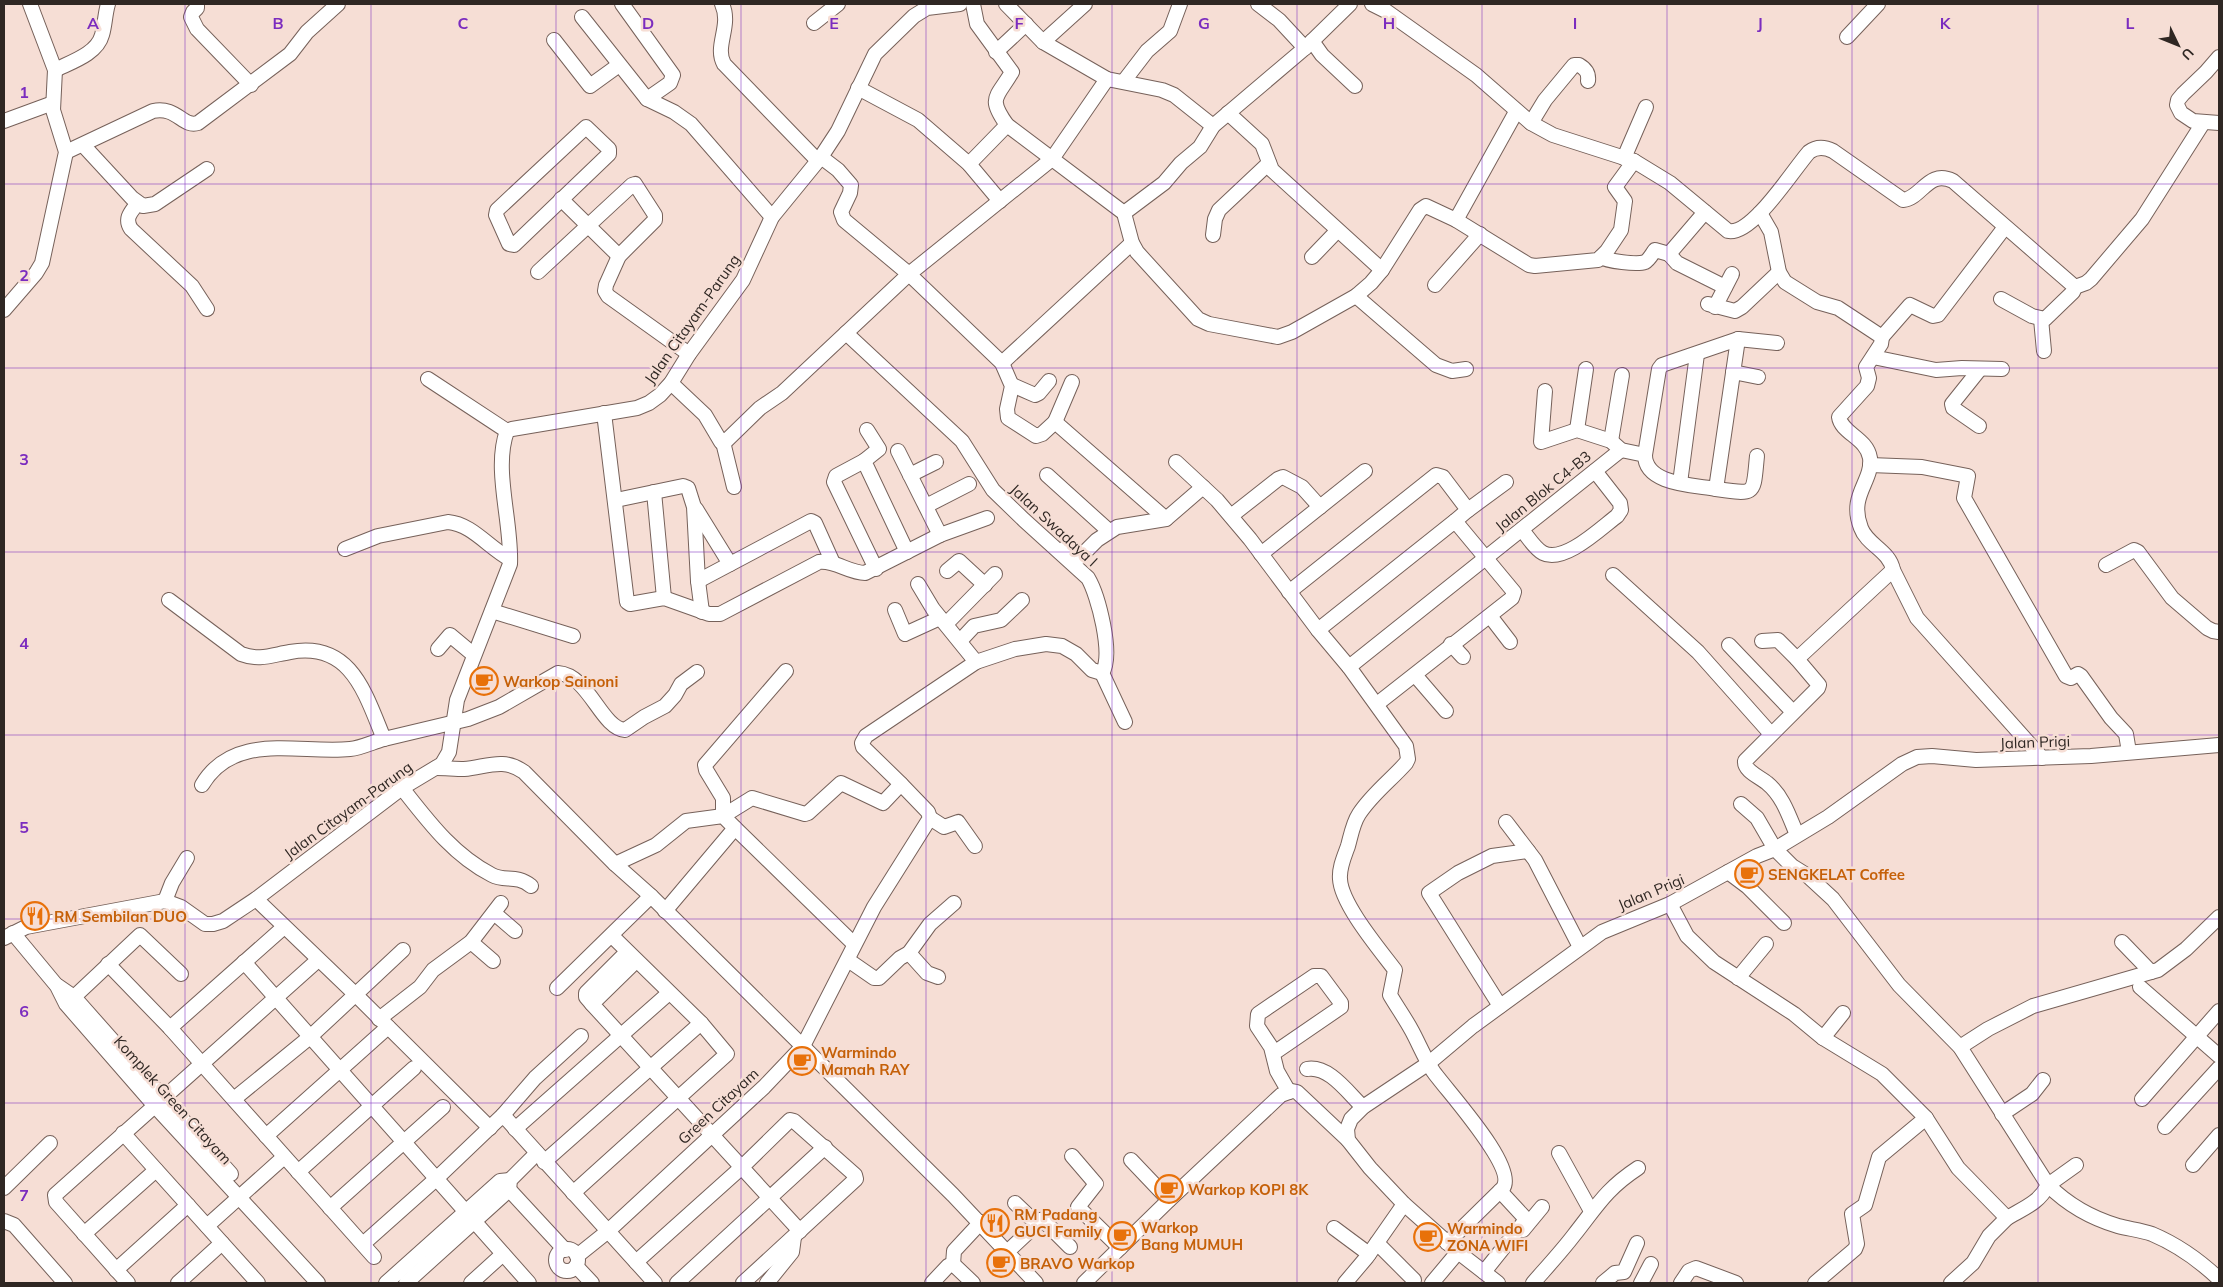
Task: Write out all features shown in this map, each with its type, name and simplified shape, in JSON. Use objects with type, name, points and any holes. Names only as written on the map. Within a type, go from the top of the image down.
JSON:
[{"type":"street","points":[[4,310],[36,274],[42,262],[66,152],[55,119],[53,103],[55,70],[30,4]]},
{"type":"street","points":[[55,70],[98,45],[102,38],[108,4]]},
{"type":"street","points":[[197,4],[192,17],[198,30],[251,85]]},
{"type":"street","points":[[66,152],[83,146],[152,111],[160,109],[171,111],[189,124],[198,123],[290,54],[307,32],[338,4]]},
{"type":"street","points":[[622,4],[673,74],[670,83],[647,99]]},
{"type":"street","points":[[722,4],[726,28],[720,53],[724,64],[819,159],[838,170],[851,185],[850,193],[841,216],[909,274],[1002,362],[1012,386],[1006,410],[1008,418],[1036,436],[1042,434],[1055,422],[1072,382]]},
{"type":"street","points":[[814,23],[838,4]]},
{"type":"street","name":"Jalan Citayam-Parung","points":[[165,901],[181,907],[205,924],[213,924],[234,914],[402,788],[446,760],[457,700],[508,573],[511,544],[501,454],[507,432],[512,428],[637,408],[649,404],[660,395],[671,383],[689,354],[743,280],[772,217],[819,159],[838,131],[875,54],[925,6],[960,4]]},
{"type":"street","points":[[973,4],[977,24],[1012,72],[995,101],[996,110],[1007,126],[1124,213],[1132,243],[1137,252],[1191,314],[1209,324],[1278,337],[1292,332],[1356,296],[1382,270],[1426,206],[1456,220],[1529,265],[1589,262],[1601,257],[1617,237],[1623,224],[1625,201],[1615,185],[1629,160],[1646,107]]},
{"type":"street","points":[[1006,4],[1043,42],[1107,79],[1162,90],[1174,95],[1213,126]]},
{"type":"street","points":[[1043,42],[1085,4]]},
{"type":"street","points":[[1124,81],[1147,51],[1170,31],[1180,4]]},
{"type":"street","points":[[1258,4],[1322,55],[1355,86]]},
{"type":"street","points":[[1124,213],[1167,180],[1181,163],[1200,147],[1213,126],[1308,45],[1350,4]]},
{"type":"street","points":[[1372,4],[1386,11],[1476,75],[1516,112],[1531,123],[1553,135],[1629,160],[1670,183],[1728,231],[1742,230],[1760,213],[1809,152],[1813,149],[1822,148],[1833,151],[1903,200],[1910,198],[1929,182],[1942,178],[1948,179],[1958,185],[2075,287]]},
{"type":"street","points":[[1846,38],[1878,4]]},
{"type":"street","points":[[582,17],[647,99],[674,112],[691,124],[772,217]]},
{"type":"street","points":[[996,52],[1026,24]]},
{"type":"street","points":[[554,40],[590,86],[619,65]]},
{"type":"street","points":[[2219,57],[2178,100],[2177,105],[2181,113],[2192,121],[2219,123]]},
{"type":"street","points":[[1531,123],[1546,100],[1574,65],[1579,64],[1586,70],[1589,75],[1588,81]]},
{"type":"street","points":[[723,442],[736,434],[760,408],[782,393],[909,274],[1052,159],[1107,79]]},
{"type":"street","points":[[858,88],[918,120],[969,164],[1000,200]]},
{"type":"street","points":[[4,121],[53,103]]},
{"type":"street","points":[[1456,220],[1516,112]]},
{"type":"street","points":[[1228,113],[1262,144],[1272,170],[1382,270]]},
{"type":"street","points":[[2001,299],[2041,319],[2045,319],[2052,314],[2073,292],[2075,287],[2091,279],[2142,219],[2203,123]]},
{"type":"street","points":[[969,164],[1007,126]]},
{"type":"street","points":[[583,128],[589,128],[610,152],[561,199],[514,245],[509,244],[496,215],[497,210],[583,128]]},
{"type":"street","points":[[83,146],[143,206],[155,204],[207,169]]},
{"type":"street","points":[[1213,235],[1215,218],[1219,210],[1269,163]]},
{"type":"street","points":[[538,272],[632,185],[636,185],[655,215],[655,220],[619,256],[606,285],[606,294],[689,354]]},
{"type":"street","points":[[561,199],[619,256]]},
{"type":"street","points":[[138,203],[127,219],[131,229],[192,286],[207,309]]},
{"type":"street","points":[[1670,254],[1706,212]]},
{"type":"street","points":[[1760,213],[1771,232],[1779,272],[1785,282],[1817,302],[1838,308],[1882,337]]},
{"type":"street","points":[[2005,226],[1938,316],[1933,316],[1910,305],[1882,337],[1881,344],[1866,367],[1869,378],[1867,386],[1839,417],[1842,424],[1866,446],[1870,465],[1858,500],[1857,514],[1864,534],[1892,564],[1893,570],[1917,618],[2042,758]]},
{"type":"street","points":[[1312,257],[1337,231]]},
{"type":"street","points":[[1435,285],[1480,234]]},
{"type":"street","points":[[1002,362],[1132,243]]},
{"type":"street","points":[[1601,257],[1608,260],[1640,263],[1646,261],[1656,250],[1670,254],[1677,263],[1725,286]]},
{"type":"street","points":[[1732,274],[1711,306],[1735,311],[1742,307],[1779,272]]},
{"type":"street","points":[[1356,296],[1436,365],[1452,371],[1466,369]]},
{"type":"street","points":[[2041,319],[2044,351]]},
{"type":"street","name":"Jalan Swadaya I","points":[[846,333],[962,441],[993,490],[1082,571],[1094,587],[1106,644],[1105,667],[1102,673]]},
{"type":"street","points":[[1757,456],[1754,487],[1751,491],[1744,493],[1660,479],[1648,466],[1645,455],[1659,369],[1668,363],[1738,339],[1777,343]]},
{"type":"street","points":[[1716,488],[1738,339]]},
{"type":"street","points":[[1680,483],[1697,354]]},
{"type":"street","points":[[1873,357],[1936,370],[1962,368],[2002,369]]},
{"type":"street","points":[[1577,430],[1586,369]]},
{"type":"street","points":[[1979,426],[1953,408],[1952,404],[1980,369]]},
{"type":"street","points":[[1733,372],[1758,377]]},
{"type":"street","points":[[1616,446],[1622,375]]},
{"type":"street","points":[[428,380],[507,432]]},
{"type":"street","points":[[1012,386],[1034,394],[1039,393],[1049,381]]},
{"type":"street","points":[[671,383],[705,415],[723,442],[734,487]]},
{"type":"street","points":[[1545,391],[1539,441],[1543,442],[1577,430],[1616,446],[1645,455]]},
{"type":"street","points":[[604,414],[627,602],[630,604],[664,598],[702,612],[720,614],[815,564],[825,561],[859,573],[876,569],[940,534],[987,518]]},
{"type":"street","points":[[1055,422],[1166,519]]},
{"type":"street","points":[[867,430],[879,449],[864,461],[836,476],[834,482],[876,569]]},
{"type":"street","name":"Jalan Blok C4-B3","points":[[1349,666],[1594,471],[1616,446]]},
{"type":"street","points":[[898,451],[940,534]]},
{"type":"street","points":[[864,461],[907,552]]},
{"type":"street","points":[[910,475],[936,462]]},
{"type":"street","points":[[1176,462],[1231,516],[1318,630],[1349,666],[1406,746],[1408,759],[1360,812],[1354,824],[1341,867],[1340,881],[1346,898],[1355,914],[1394,970],[1390,995],[1429,1062],[1481,1132],[1504,1170],[1506,1181],[1500,1191],[1453,1247],[1432,1283]]},
{"type":"street","points":[[1870,465],[1922,467],[1968,476],[1964,498],[2066,676],[2071,678],[2078,674],[2081,676],[2111,718],[2126,734],[2130,752]]},
{"type":"street","points":[[1522,530],[1543,553],[1554,555],[1568,552],[1617,516],[1620,510],[1620,503],[1594,471]]},
{"type":"street","points":[[1261,554],[1365,472]]},
{"type":"street","points":[[1048,475],[1109,531]]},
{"type":"street","points":[[1289,592],[1436,475],[1444,478],[1468,510]]},
{"type":"street","points":[[1231,516],[1283,477],[1302,488],[1320,507]]},
{"type":"street","points":[[1318,630],[1468,510],[1506,482]]},
{"type":"street","points":[[926,506],[969,484]]},
{"type":"street","points":[[616,500],[686,486],[694,507],[730,564]]},
{"type":"street","points":[[993,490],[1015,504],[1076,556],[1083,555],[1097,540],[1109,531],[1123,526],[1166,519],[1209,493]]},
{"type":"street","points":[[654,492],[664,598]]},
{"type":"street","points":[[694,507],[698,581],[702,612]]},
{"type":"street","points":[[698,581],[811,521],[815,523],[833,563]]},
{"type":"street","points":[[1377,704],[1514,595],[1455,521]]},
{"type":"street","points":[[345,549],[378,536],[448,522],[458,522],[510,559]]},
{"type":"street","points":[[2106,565],[2128,552],[2134,550],[2138,552],[2172,598],[2207,628],[2219,632]]},
{"type":"street","points":[[947,571],[959,561],[985,585]]},
{"type":"street","points":[[1797,660],[1893,570]]},
{"type":"street","points":[[895,610],[905,634],[943,621],[995,574]]},
{"type":"street","points":[[1613,575],[1698,652],[1771,734]]},
{"type":"street","points":[[918,584],[924,596],[976,662]]},
{"type":"street","points":[[169,600],[242,654],[253,659],[293,651],[316,651],[332,655],[346,665],[357,679],[384,738]]},
{"type":"street","points":[[960,641],[974,626],[1001,620],[1022,600]]},
{"type":"street","points":[[492,612],[573,636]]},
{"type":"street","points":[[1490,616],[1510,642]]},
{"type":"street","points":[[438,649],[450,635],[474,655]]},
{"type":"street","points":[[1762,640],[1778,640],[1819,685],[1748,756],[1745,765],[1767,783],[1779,797],[1797,835]]},
{"type":"street","points":[[975,846],[958,822],[944,827],[930,818],[928,812],[863,747],[863,740],[976,662],[1034,645],[1056,644],[1068,648],[1092,670],[1102,673],[1125,722]]},
{"type":"street","points":[[1451,644],[1463,658]]},
{"type":"street","points":[[1729,645],[1793,712]]},
{"type":"street","points":[[786,671],[705,765],[706,770],[720,792],[723,810],[735,828],[854,944]]},
{"type":"street","points":[[202,785],[208,775],[223,761],[245,751],[277,748],[353,749],[384,738],[451,738],[468,719],[499,707],[558,673],[569,676],[582,686],[612,724],[619,729],[625,730],[644,716],[665,706],[675,696],[681,684],[696,672]]},
{"type":"street","points":[[1414,675],[1446,712]]},
{"type":"street","points":[[451,738],[463,769]]},
{"type":"street","name":"Jalan Prigi","points":[[1351,1119],[1363,1107],[1429,1062],[1500,1006],[1580,947],[1614,925],[1643,916],[1670,904],[1757,856],[1775,849],[1836,812],[1902,764],[1917,757],[1939,756],[1976,760],[2042,758],[2219,745]]},
{"type":"street","points":[[436,768],[463,769],[505,763],[516,766],[803,1046],[980,1222],[1036,1283]]},
{"type":"street","points":[[615,864],[656,844],[686,822],[752,798],[805,814],[841,783],[883,803],[901,784]]},
{"type":"street","points":[[402,788],[449,846],[476,867],[495,877],[523,879],[532,886]]},
{"type":"street","points":[[1742,804],[1757,818],[1775,849],[1792,866],[1808,876],[1833,899],[1899,986],[1960,1047],[2048,1185],[2075,1208],[2098,1220],[2142,1230],[2177,1246],[2219,1279]]},
{"type":"street","points":[[803,1046],[874,907],[930,818]]},
{"type":"street","points":[[1506,822],[1535,860],[1580,947]]},
{"type":"street","points":[[665,910],[735,828]]},
{"type":"street","points":[[1500,1006],[1429,893],[1458,874],[1492,856],[1528,851]]},
{"type":"street","points":[[9,935],[26,927],[165,901],[172,883],[187,858]]},
{"type":"street","points":[[1728,872],[1748,887],[1784,923]]},
{"type":"street","points":[[557,988],[651,896]]},
{"type":"street","points":[[256,899],[490,1128]]},
{"type":"street","points":[[848,960],[874,978],[879,978],[900,958],[909,953],[930,924],[954,903]]},
{"type":"street","points":[[1670,904],[1692,941],[1714,962],[1794,1014],[1823,1038],[1882,1074],[1926,1118],[1958,1168],[2007,1218]]},
{"type":"street","points":[[266,1136],[340,1070],[420,987],[433,970],[471,942],[498,908],[515,931]]},
{"type":"street","points":[[1960,1047],[2030,999],[2151,972],[2168,963],[2219,917]]},
{"type":"street","points":[[170,1028],[284,927]]},
{"type":"street","name":"Komplek Green Citayam","points":[[9,935],[57,986],[66,1004],[158,1101]]},
{"type":"street","points":[[74,997],[138,936],[142,935],[181,974]]},
{"type":"street","points":[[573,1193],[680,1099],[726,1054],[701,1023],[612,936]]},
{"type":"street","points":[[471,942],[493,961]]},
{"type":"street","points":[[2122,942],[2151,972]]},
{"type":"street","points":[[1738,978],[1766,944]]},
{"type":"street","points":[[234,1099],[356,996],[403,950]]},
{"type":"street","points":[[909,953],[927,972],[938,977]]},
{"type":"street","points":[[632,957],[592,1004],[770,1198],[797,1234]]},
{"type":"street","points":[[128,1283],[56,1202],[55,1195],[318,960]]},
{"type":"street","points":[[244,962],[529,1283]]},
{"type":"street","points":[[108,964],[170,1028],[374,1257]]},
{"type":"street","points":[[1274,1053],[1341,1008],[1341,1003],[1321,976],[1314,976],[1258,1014],[1257,1026],[1274,1053],[1277,1071],[1289,1092]]},
{"type":"street","points":[[57,986],[74,997],[158,1101],[243,1194],[329,1283]]},
{"type":"street","points":[[2140,987],[2219,1056]]},
{"type":"street","points":[[515,1129],[670,993]]},
{"type":"street","points":[[2142,1099],[2219,1011]]},
{"type":"street","points":[[1823,1038],[1843,1013]]},
{"type":"street","points":[[386,1283],[465,1212],[541,1158],[701,1023]]},
{"type":"street","points":[[363,1244],[490,1128],[536,1078],[581,1036]]},
{"type":"street","name":"Green Citayam","points":[[569,1258],[605,1228],[709,1131],[758,1080],[772,1077],[803,1046]]},
{"type":"street","points":[[298,1172],[414,1068]]},
{"type":"street","points":[[1307,1069],[1314,1068],[1328,1073],[1363,1107]]},
{"type":"street","points":[[2165,1128],[2219,1068]]},
{"type":"street","points":[[2002,1114],[2032,1094],[2043,1080]]},
{"type":"street","points":[[1084,1283],[1274,1100],[1289,1092],[1297,1092],[1304,1097],[1348,1140],[1370,1168],[1404,1204],[1490,1279]]},
{"type":"street","points":[[330,1208],[443,1107]]},
{"type":"street","points":[[503,1115],[655,1283]]},
{"type":"street","points":[[1815,1283],[1855,1249],[1857,1244],[1852,1214],[1865,1205],[1880,1157],[1926,1118]]},
{"type":"street","points":[[1326,1120],[1351,1119],[1346,1129],[1348,1140]]},
{"type":"street","points":[[636,1262],[742,1167],[790,1120],[794,1120],[855,1175],[856,1179],[743,1283]]},
{"type":"street","points":[[123,1133],[222,1243],[252,1281]]},
{"type":"street","points":[[2193,1165],[2219,1136]]},
{"type":"street","points":[[4,1188],[50,1142]]},
{"type":"street","points":[[677,1283],[825,1147]]},
{"type":"street","points":[[1559,1153],[1591,1211]]},
{"type":"street","points":[[207,1226],[284,1156]]},
{"type":"street","points":[[1072,1156],[1096,1184],[1074,1211],[1120,1248]]},
{"type":"street","points":[[1131,1160],[1169,1200]]},
{"type":"street","points":[[1950,1283],[1973,1263],[1989,1236],[2007,1218],[2037,1201],[2048,1185],[2076,1165]]},
{"type":"street","points":[[1533,1283],[1574,1235],[1591,1211],[1622,1179],[1638,1168]]},
{"type":"street","points":[[84,1234],[156,1170]]},
{"type":"street","points":[[406,1283],[474,1222],[504,1186]]},
{"type":"street","points":[[504,1186],[592,1283]]},
{"type":"street","points":[[1490,1279],[1525,1218],[1500,1191]]},
{"type":"street","points":[[243,1194],[318,1283]]},
{"type":"street","points":[[1015,1203],[1037,1224]]},
{"type":"street","points":[[1345,1283],[1404,1204]]},
{"type":"street","points":[[116,1270],[188,1205]]},
{"type":"street","points":[[1490,1279],[1542,1207]]},
{"type":"street","points":[[1007,1252],[1041,1220],[1070,1247]]},
{"type":"street","points":[[4,1221],[14,1225],[66,1283]]},
{"type":"street","points":[[953,1264],[954,1251],[980,1222]]},
{"type":"street","points":[[1334,1228],[1373,1248],[1414,1280]]},
{"type":"street","points":[[767,1283],[792,1252],[797,1234]]},
{"type":"street","points":[[178,1283],[222,1243]]},
{"type":"street","points":[[1603,1283],[1615,1273],[1624,1272],[1637,1243]]},
{"type":"street","points":[[471,1283],[503,1254]]},
{"type":"street","points":[[569,1258],[582,1283]]},
{"type":"street","points":[[932,1283],[948,1266],[953,1264]]},
{"type":"street","points":[[953,1264],[973,1283]]},
{"type":"street","points":[[1641,1283],[1651,1264]]},
{"type":"street","points":[[1681,1283],[1690,1271],[1696,1268],[1736,1283]]},
{"type":"place","name":"Warkop Sainoni","points":[[484,681]]},
{"type":"place","name":"SENGKELAT Coffee","points":[[1749,874]]},
{"type":"place","name":"RM Sembilan DUO","points":[[35,916]]},
{"type":"place","name":"Warmindo Mamah RAY","points":[[802,1061]]},
{"type":"place","name":"Warkop KOPI 8K","points":[[1169,1189]]},
{"type":"place","name":"RM Padang GUCI Family","points":[[995,1223]]},
{"type":"place","name":"Warkop Bang MUMUH","points":[[1122,1236]]},
{"type":"place","name":"Warmindo ZONA WIFI","points":[[1428,1237]]},
{"type":"place","name":"BRAVO Warkop","points":[[1001,1263]]}]
